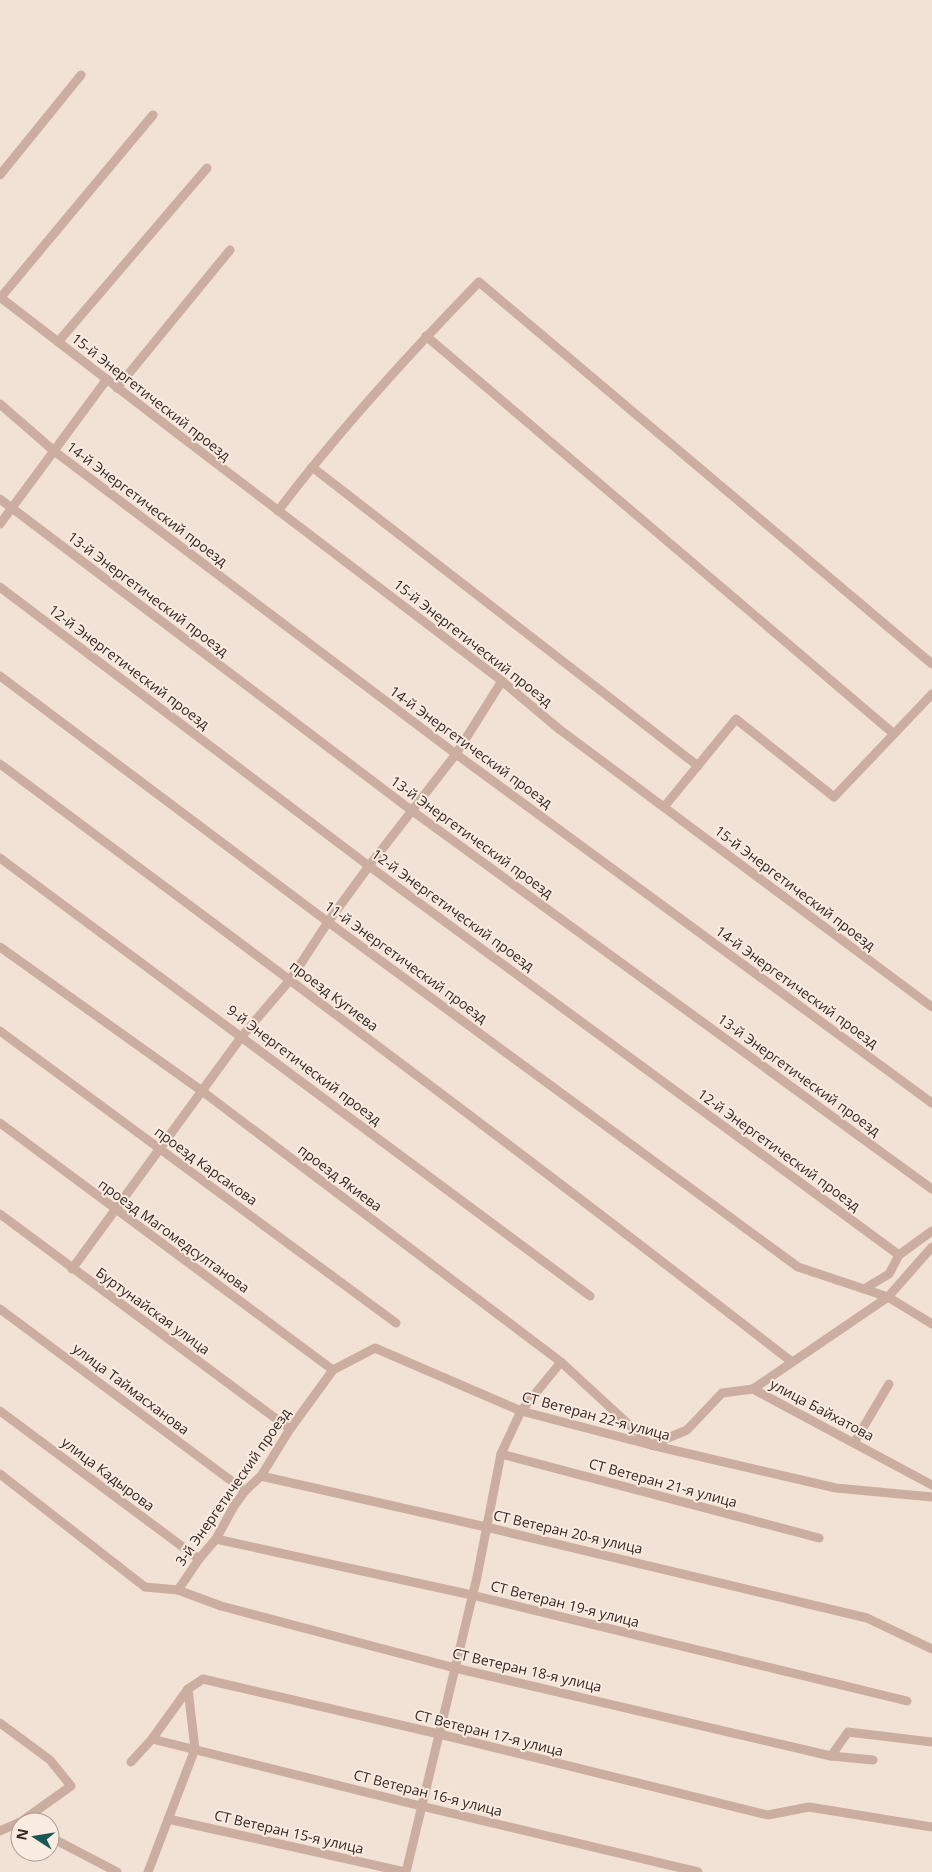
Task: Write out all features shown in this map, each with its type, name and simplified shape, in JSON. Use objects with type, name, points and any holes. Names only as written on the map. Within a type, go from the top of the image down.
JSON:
[{"type":"street","points":[[0,175],[81,75]]},
{"type":"street","points":[[0,297],[153,115]]},
{"type":"street","points":[[58,342],[207,168]]},
{"type":"street","points":[[117,388],[230,250]]},
{"type":"street","points":[[278,511],[312,467],[426,336],[479,282],[932,664]]},
{"type":"street","name":"15-й Энергетический проезд","points":[[0,297],[502,681],[559,729],[932,1007]]},
{"type":"street","points":[[426,336],[894,734]]},
{"type":"street","points":[[0,524],[107,379]]},
{"type":"street","name":"14-й Энергетический проезд","points":[[0,404],[54,451],[456,754],[932,1103]]},
{"type":"street","points":[[312,467],[698,766]]},
{"type":"street","name":"13-й Энергетический проезд","points":[[0,499],[411,810],[932,1190]]},
{"type":"street","name":"12-й Энергетический проезд","points":[[0,587],[369,866],[896,1253]]},
{"type":"street","name":"11-й Энергетический проезд","points":[[0,676],[328,922],[798,1267],[888,1297],[932,1324]]},
{"type":"street","points":[[72,1269],[242,1036],[290,980],[328,922],[369,866],[456,754],[502,681]]},
{"type":"street","points":[[664,807],[736,719],[834,797],[932,694]]},
{"type":"street","name":"проезд Кугиева","points":[[0,764],[290,980],[650,1252],[792,1362]]},
{"type":"street","name":"9-й Энергетический проезд","points":[[0,858],[590,1296]]},
{"type":"street","name":"проезд Якиева","points":[[0,947],[202,1091],[560,1362],[651,1445]]},
{"type":"street","name":"проезд Карсакова","points":[[0,1031],[396,1323]]},
{"type":"street","name":"проезд Магомедсултанова","points":[[0,1123],[333,1370]]},
{"type":"street","name":"Буртунайская улица","points":[[0,1214],[290,1429]]},
{"type":"street","points":[[864,1289],[889,1274],[896,1253],[932,1231]]},
{"type":"street","points":[[753,1389],[888,1297],[932,1247]]},
{"type":"street","name":"улица Таймасханова","points":[[0,1309],[245,1491]]},
{"type":"street","name":"СТ Ветеран 22-я улица","points":[[333,1370],[375,1348],[521,1411],[651,1445],[836,1488],[932,1497]]},
{"type":"street","points":[[405,1872],[472,1595],[501,1454],[521,1411],[560,1362]]},
{"type":"street","name":"3-й Энергетический проезд","points":[[178,1590],[199,1559],[216,1539],[234,1506],[245,1491],[261,1476],[290,1429],[333,1370]]},
{"type":"street","points":[[854,1443],[889,1384]]},
{"type":"street","name":"улица Байхатова","points":[[651,1445],[687,1430],[722,1393],[753,1389],[932,1485]]},
{"type":"street","name":"улица Кадырова","points":[[0,1411],[199,1559]]},
{"type":"street","name":"СТ Ветеран 21-я улица","points":[[501,1454],[819,1538]]},
{"type":"street","points":[[0,1474],[145,1587],[178,1590]]},
{"type":"street","name":"СТ Ветеран 20-я улица","points":[[261,1476],[486,1527],[867,1618],[932,1649]]},
{"type":"street","name":"СТ Ветеран 19-я улица","points":[[216,1539],[472,1595],[907,1700]]},
{"type":"street","name":"СТ Ветеран 18-я улица","points":[[178,1590],[221,1606],[454,1668],[831,1756],[873,1760]]},
{"type":"street","name":"СТ Ветеран 17-я улица","points":[[188,1689],[203,1679],[439,1734],[768,1815],[809,1807],[932,1827]]},
{"type":"street","points":[[131,1762],[152,1738],[188,1689]]},
{"type":"street","points":[[148,1872],[195,1748],[188,1689]]},
{"type":"street","points":[[0,1723],[50,1760],[72,1786],[36,1812]]},
{"type":"street","points":[[831,1756],[848,1732],[932,1742]]},
{"type":"street","name":"СТ Ветеран 16-я улица","points":[[152,1738],[421,1806],[698,1872]]},
{"type":"street","name":"СТ Ветеран 15-я улица","points":[[168,1819],[405,1872]]},
{"type":"street","points":[[60,1842],[118,1872]]}]
